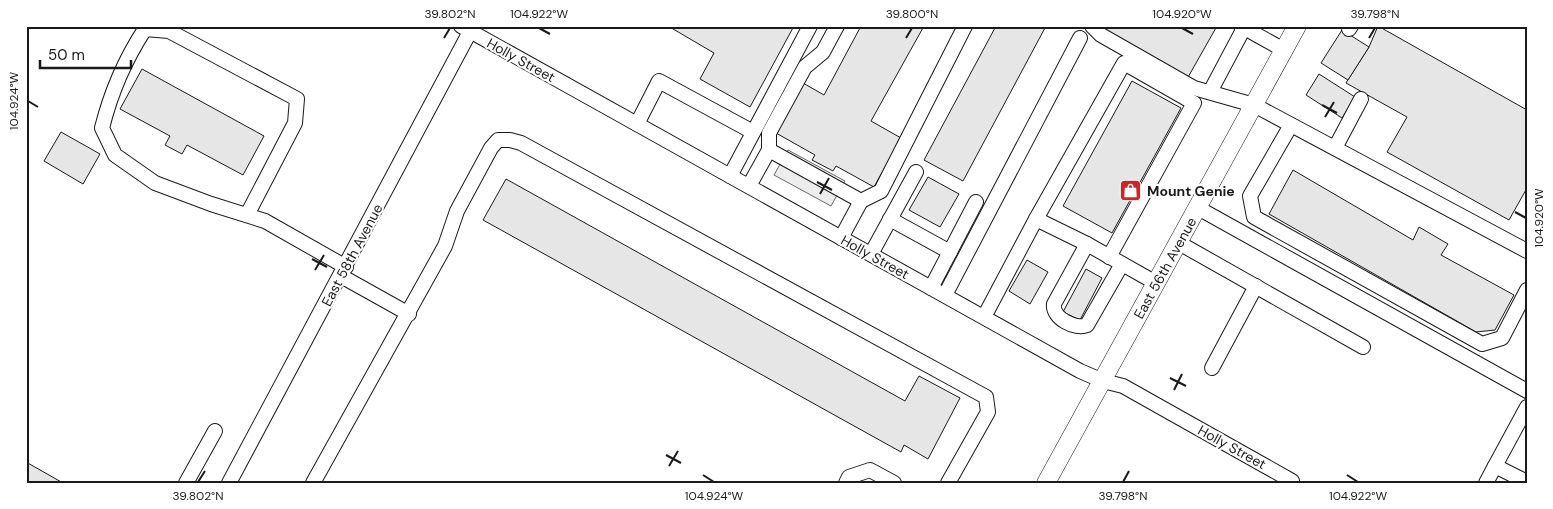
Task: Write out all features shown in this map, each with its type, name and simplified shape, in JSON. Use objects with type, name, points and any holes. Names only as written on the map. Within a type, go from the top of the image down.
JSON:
[{"type":"main road","name":"East 56th Avenue","points":[[1046,483],[1296,26]]},
{"type":"street","points":[[730,176],[810,26]]},
{"type":"street","points":[[749,186],[769,150],[769,132],[804,67],[823,52],[837,26]]},
{"type":"street","points":[[841,238],[861,201],[881,191],[965,26]]},
{"type":"street","points":[[1092,26],[1101,36],[1194,88],[1254,105],[1527,251]]},
{"type":"street","points":[[1210,92],[1242,27],[1284,50]]},
{"type":"street","name":"Holly Street","points":[[468,28],[931,288],[1103,381],[1123,386],[1292,481]]},
{"type":"street","name":"East 58th Avenue","points":[[229,483],[343,272],[468,28]]},
{"type":"street","points":[[247,215],[295,123],[297,99],[169,31],[145,29],[129,54],[111,92],[102,128],[115,155],[155,183],[247,215],[265,221],[408,314]]},
{"type":"street","points":[[944,295],[1080,38]]},
{"type":"street","points":[[984,317],[1036,219],[1124,63],[1194,103],[1109,257]]},
{"type":"street","points":[[637,124],[659,81],[754,132]]},
{"type":"street","points":[[1335,148],[1361,99]]},
{"type":"street","points":[[1291,125],[1250,196],[1254,217],[1482,344],[1502,338],[1527,290]]},
{"type":"street","points":[[313,483],[445,246],[457,211],[491,148],[498,140],[510,140],[521,143],[986,397],[988,412],[948,483]]},
{"type":"street","points":[[769,150],[861,201]]},
{"type":"street","points":[[870,254],[916,172]]},
{"type":"street","points":[[931,288],[976,202]]},
{"type":"street","points":[[1198,208],[1526,387]]},
{"type":"street","points":[[890,218],[950,252]]},
{"type":"street","points":[[1036,219],[1087,244],[1156,283]]},
{"type":"street","points":[[1179,243],[1364,347]]},
{"type":"street","points":[[1087,244],[1054,304],[1053,310],[1056,315],[1069,323],[1075,326],[1087,325],[1122,264]]},
{"type":"street","points":[[1212,368],[1256,286]]},
{"type":"street","points":[[1486,483],[1527,407]]},
{"type":"street","points":[[186,483],[215,431]]},
{"type":"street","points":[[1495,466],[1527,482]]},
{"type":"street","points":[[846,483],[849,477],[870,470],[894,483]]},
{"type":"shaded area","points":[[788,150],[845,181],[831,206],[774,175]]},
{"type":"building","points":[[668,26],[794,26],[750,107],[700,79],[714,53]]},
{"type":"building","points":[[861,26],[924,26],[871,121],[901,138],[874,187],[836,166],[833,171],[812,160],[815,155],[776,133],[803,83],[824,95]]},
{"type":"building","points":[[996,26],[1046,26],[963,181],[924,160]]},
{"type":"building","points":[[1099,26],[1217,26],[1187,79]]},
{"type":"building","points":[[1378,26],[1527,110],[1527,188],[1509,220],[1387,152],[1407,117],[1346,83],[1369,47]]},
{"type":"building","points":[[1342,30],[1369,47],[1348,80],[1321,63]]},
{"type":"building","points":[[142,69],[264,136],[243,175],[187,145],[182,154],[165,145],[170,136],[120,109]]},
{"type":"building","points":[[1319,74],[1355,97],[1342,118],[1306,95]]},
{"type":"building","points":[[1132,81],[1181,108],[1112,233],[1063,206]]},
{"type":"building","points":[[61,132],[100,154],[83,184],[44,161]]},
{"type":"building","points":[[1293,170],[1413,240],[1419,227],[1448,244],[1441,255],[1514,295],[1495,330],[1476,332],[1269,214]]},
{"type":"building","points":[[928,177],[959,194],[940,227],[909,210]]},
{"type":"building","points":[[506,179],[905,401],[919,376],[960,398],[928,459],[904,445],[901,452],[483,220]]},
{"type":"building","points":[[1027,260],[1048,272],[1030,304],[1009,291]]},
{"type":"building","points":[[1086,269],[1102,278],[1080,320],[1063,312]]},
{"type":"building","points":[[26,462],[63,483],[26,483]]},
{"type":"place","name":"Mount Genie","points":[[1131,191]]}]
